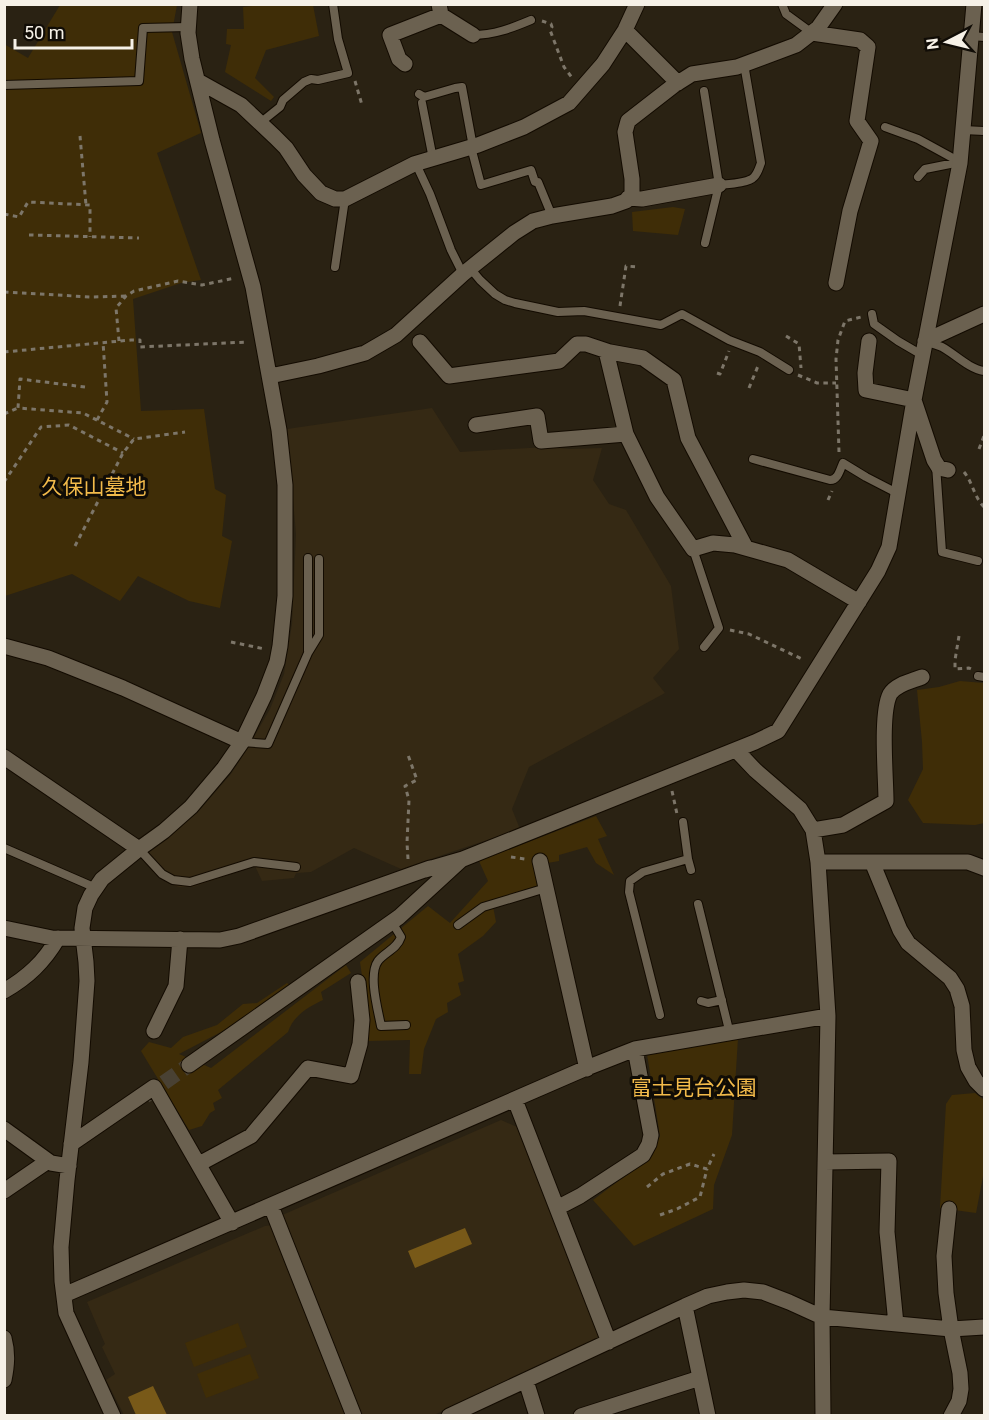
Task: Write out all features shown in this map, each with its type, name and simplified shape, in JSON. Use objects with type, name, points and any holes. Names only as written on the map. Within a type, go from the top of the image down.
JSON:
[{"type":"street","points":[[113,1416],[66,1313],[61,1247],[81,1062],[87,981],[82,928],[85,908],[102,879],[191,807],[224,768],[242,742],[268,687],[279,652],[285,596],[285,485],[279,430],[250,275],[212,140],[192,58],[188,33],[190,4]]},
{"type":"street","points":[[198,81],[241,105],[286,148],[304,175],[321,193],[335,199],[345,199],[416,164],[472,147],[533,122],[569,103],[603,64],[625,30],[637,4]]},
{"type":"street","points":[[270,376],[365,353],[396,335],[467,271],[514,233],[533,221],[612,206],[626,201],[632,194],[625,132],[628,121],[692,75],[744,64],[796,45],[818,28],[835,4]]},
{"type":"street","points":[[4,928],[52,938],[220,940],[239,936],[427,869],[463,859],[736,750],[778,730],[878,571],[889,547],[923,348],[926,314],[960,162],[978,37],[974,4]]},
{"type":"street","points":[[408,65],[399,59],[390,35],[440,10],[473,35]]},
{"type":"street","points":[[625,30],[678,83]]},
{"type":"street","points":[[812,33],[860,40],[868,48],[864,122],[870,141],[850,211],[836,283]]},
{"type":"street","points":[[628,198],[642,200],[719,185]]},
{"type":"street","points":[[923,348],[984,314]]},
{"type":"street","points":[[869,341],[865,373],[866,390],[914,400]]},
{"type":"street","points":[[420,342],[450,375],[559,361],[576,344],[586,344],[606,351],[643,358],[674,380],[688,438],[746,548]]},
{"type":"street","points":[[606,351],[626,434],[657,497],[693,549],[713,543],[735,544],[788,560],[859,602]]},
{"type":"street","points":[[914,400],[927,443],[942,467]]},
{"type":"street","points":[[476,425],[537,416],[541,441],[626,434]]},
{"type":"street","points":[[4,646],[48,658],[123,688],[242,742]]},
{"type":"street","points":[[813,830],[843,825],[886,801],[886,710],[891,694],[898,686],[922,677]]},
{"type":"street","points":[[736,750],[755,770],[800,809],[813,830],[818,862],[828,1016],[822,1317],[823,1416]]},
{"type":"street","points":[[4,757],[139,849]]},
{"type":"street","points":[[189,1065],[352,955],[399,917],[463,859]]},
{"type":"street","points":[[540,861],[587,1068]]},
{"type":"street","points":[[818,862],[968,862],[984,868]]},
{"type":"street","points":[[872,862],[900,930],[908,943],[950,978],[957,989],[962,1006],[964,1050],[968,1067],[984,1089]]},
{"type":"street","points":[[4,991],[24,979],[50,951],[58,938]]},
{"type":"street","points":[[154,1031],[176,986],[180,939]]},
{"type":"street","points":[[198,1164],[251,1136],[308,1068],[351,1076],[360,1044],[362,1020],[358,982]]},
{"type":"street","points":[[64,1295],[635,1049],[828,1016]]},
{"type":"street","points":[[557,1209],[643,1155],[649,1144],[651,1135],[635,1049]]},
{"type":"street","points":[[71,1144],[154,1087],[232,1223]]},
{"type":"street","points":[[515,1100],[609,1342]]},
{"type":"street","points":[[4,1129],[51,1163],[69,1166]]},
{"type":"street","points":[[4,1191],[48,1161]]},
{"type":"street","points":[[825,1162],[889,1161],[887,1232],[896,1324]]},
{"type":"street","points":[[271,1206],[354,1416]]},
{"type":"street","points":[[949,1209],[944,1256],[946,1293],[961,1389],[959,1401],[951,1416]]},
{"type":"street","points":[[449,1416],[685,1306],[708,1296],[728,1292],[744,1290],[763,1292],[822,1317],[951,1329],[984,1327]]},
{"type":"street","points":[[685,1306],[708,1416]]},
{"type":"street","points":[[4,1338],[7,1350],[4,1380]]},
{"type":"street","points":[[580,1416],[700,1378]]},
{"type":"street","points":[[526,1381],[537,1416]]},
{"type":"lane","points":[[260,123],[280,107],[283,100],[304,82],[348,73],[338,39],[333,4]]},
{"type":"lane","points":[[782,4],[786,14],[812,33]]},
{"type":"lane","points":[[473,35],[507,30],[531,20]]},
{"type":"lane","points":[[4,85],[140,81],[143,28],[188,27]]},
{"type":"lane","points":[[719,185],[749,180],[759,171],[761,163],[744,64]]},
{"type":"lane","points":[[419,94],[424,97],[462,87],[481,185],[531,170],[552,216]]},
{"type":"lane","points":[[704,91],[719,185],[705,243]]},
{"type":"lane","points":[[422,103],[433,159]]},
{"type":"lane","points":[[885,127],[918,139],[960,162]]},
{"type":"lane","points":[[963,130],[984,131]]},
{"type":"lane","points":[[918,177],[925,169],[960,162]]},
{"type":"lane","points":[[416,164],[451,250],[467,271],[505,300],[558,312],[584,311],[661,325],[682,314],[729,340],[760,352],[789,370]]},
{"type":"lane","points":[[335,267],[345,199]]},
{"type":"lane","points":[[872,314],[874,324],[898,341],[923,348],[941,347],[973,368],[984,371]]},
{"type":"lane","points":[[753,459],[830,480],[836,478],[843,463],[897,493]]},
{"type":"lane","points":[[942,467],[942,552],[978,561]]},
{"type":"lane","points":[[693,549],[719,628],[704,647]]},
{"type":"lane","points":[[308,558],[308,653]]},
{"type":"lane","points":[[242,742],[268,744],[308,653],[319,635],[319,559]]},
{"type":"lane","points":[[683,822],[691,870]]},
{"type":"lane","points":[[4,848],[96,888]]},
{"type":"lane","points":[[139,849],[162,874],[172,880],[190,882],[254,862],[296,867]]},
{"type":"lane","points":[[660,1015],[629,892],[630,881],[643,872],[688,859]]},
{"type":"lane","points":[[458,925],[483,907],[546,888]]},
{"type":"lane","points":[[698,904],[730,1034]]},
{"type":"lane","points":[[392,921],[401,938],[399,943],[378,961],[373,975],[381,1026],[406,1024]]},
{"type":"lane","points":[[701,1001],[708,1003],[722,1000]]},
{"type":"path","points":[[531,20],[551,24],[550,30],[564,67],[581,90]]},
{"type":"path","points":[[348,73],[355,81],[362,105]]},
{"type":"path","points":[[80,136],[86,205]]},
{"type":"path","points":[[4,214],[19,217],[28,202],[90,205],[90,237]]},
{"type":"path","points":[[29,235],[139,238]]},
{"type":"path","points":[[619,317],[626,266],[638,267]]},
{"type":"path","points":[[119,341],[116,308],[126,296],[134,291],[178,281],[202,285],[250,275]]},
{"type":"path","points":[[4,292],[91,297],[126,296]]},
{"type":"path","points":[[843,463],[840,461],[836,382],[838,340],[845,321],[872,314]]},
{"type":"path","points":[[786,336],[799,344],[800,376],[817,383],[836,382]]},
{"type":"path","points":[[4,352],[140,340],[140,347],[264,342]]},
{"type":"path","points":[[97,420],[107,402],[103,342]]},
{"type":"path","points":[[717,374],[720,374],[730,349]]},
{"type":"path","points":[[750,388],[760,365]]},
{"type":"path","points":[[18,408],[21,379],[85,387]]},
{"type":"path","points":[[4,414],[18,408],[83,413],[134,439],[185,432]]},
{"type":"path","points":[[4,482],[40,427],[69,425],[123,453]]},
{"type":"path","points":[[980,449],[984,436]]},
{"type":"path","points":[[75,546],[123,453],[134,439]]},
{"type":"path","points":[[942,467],[956,473],[963,471],[984,507]]},
{"type":"path","points":[[719,628],[749,634],[819,667]]},
{"type":"path","points":[[959,636],[955,669],[969,668],[981,676]]},
{"type":"path","points":[[231,642],[279,652]]},
{"type":"path","points":[[408,755],[417,780],[405,786],[410,800],[407,843],[408,876]]},
{"type":"path","points":[[669,777],[678,818],[683,822]]},
{"type":"path","points":[[660,1215],[700,1197],[707,1169],[714,1154]]},
{"type":"path","points":[[647,1187],[663,1174],[690,1164],[707,1169]]},
{"type":"shaded area","points":[[432,408],[460,452],[546,447],[602,448],[593,480],[609,504],[626,510],[671,586],[679,649],[653,678],[665,693],[529,767],[512,809],[520,829],[401,869],[354,848],[311,872],[296,873],[294,878],[262,881],[255,866],[193,887],[179,887],[166,882],[154,873],[142,857],[197,813],[231,774],[270,709],[284,674],[292,624],[296,534],[287,429]]},
{"type":"shaded area","points":[[501,1120],[517,1127],[599,1334],[595,1341],[434,1415],[359,1415],[280,1216]]},
{"type":"shaded area","points":[[273,1225],[349,1415],[124,1415],[106,1380],[115,1374],[102,1347],[105,1344],[87,1302],[265,1226]]},
{"type":"shaded area","points":[[465,1228],[472,1244],[415,1268],[408,1251]]},
{"type":"shaded area","points":[[153,1386],[167,1415],[136,1415],[128,1397]]},
{"type":"green space","name":"久保山墓地","points":[[60,5],[177,5],[172,32],[201,133],[157,153],[201,280],[181,283],[133,299],[141,411],[204,409],[215,489],[226,495],[222,536],[232,541],[220,608],[189,601],[138,576],[120,601],[72,574],[5,596],[4,44],[28,58]]},
{"type":"green space","points":[[313,5],[319,36],[266,50],[255,78],[274,97],[271,101],[225,72],[231,45],[226,44],[227,29],[244,29],[243,7]]},
{"type":"green space","points":[[673,207],[685,209],[678,235],[633,231],[632,212]]},
{"type":"green space","points":[[960,681],[984,683],[984,823],[975,825],[923,823],[908,800],[923,769],[917,690]]},
{"type":"green space","points":[[596,816],[607,836],[598,839],[614,875],[596,863],[587,847],[559,855],[559,861],[536,865],[539,885],[492,901],[496,922],[483,936],[458,954],[464,981],[458,983],[461,995],[447,1003],[448,1012],[436,1019],[424,1049],[421,1074],[409,1074],[410,1040],[367,1041],[368,1017],[360,962],[428,906],[450,923],[488,881],[479,861]]},
{"type":"green space","points":[[346,965],[351,973],[321,992],[323,1000],[302,1013],[293,1021],[288,1032],[218,1090],[222,1098],[213,1103],[215,1110],[210,1113],[202,1126],[189,1130],[141,1051],[149,1042],[171,1048],[183,1037],[217,1025],[243,1004],[257,1003],[287,983],[291,986],[240,1022],[179,1054],[211,1068]]},
{"type":"green space","name":"富士見台公園","points":[[738,1038],[732,1135],[714,1185],[713,1209],[634,1246],[593,1200],[652,1156],[660,1136],[647,1054]]},
{"type":"green space","points":[[975,1093],[984,1100],[984,1171],[976,1213],[940,1208],[946,1104],[952,1095]]},
{"type":"green space","points":[[238,1323],[247,1347],[194,1367],[185,1343]]},
{"type":"green space","points":[[250,1354],[259,1378],[206,1398],[197,1374]]},
{"type":"tunnel","points":[[145,1096],[189,1065]]}]
